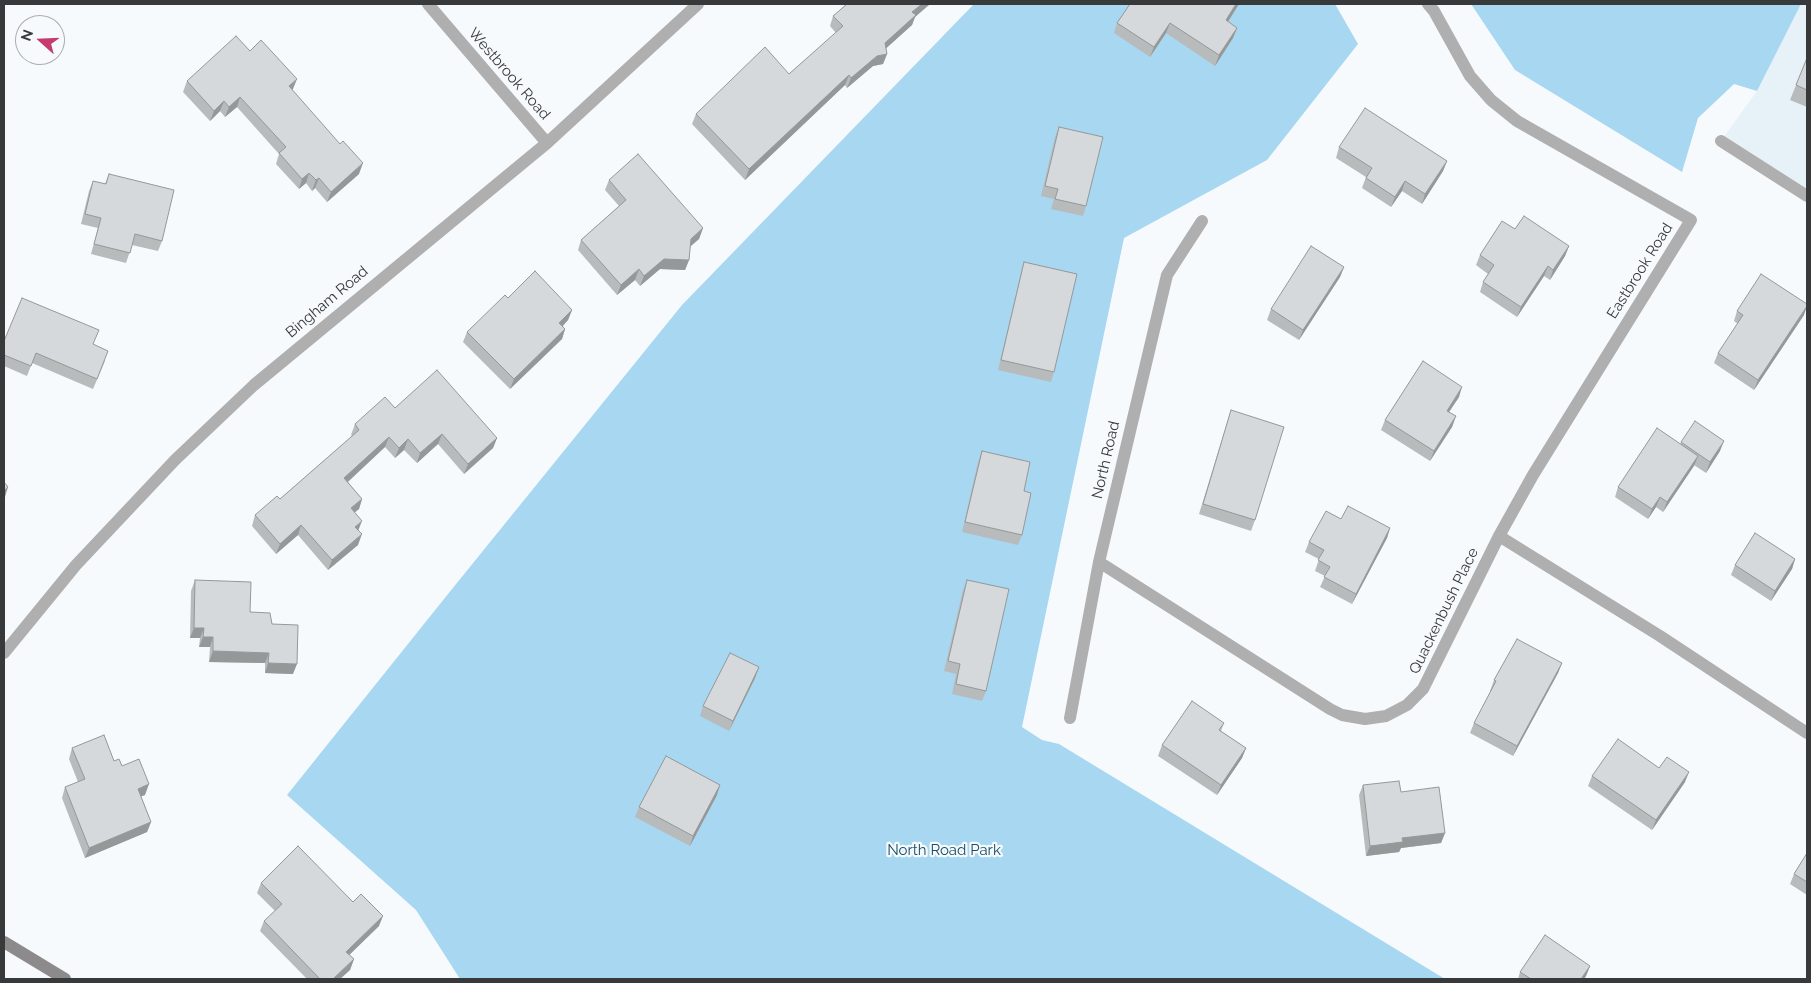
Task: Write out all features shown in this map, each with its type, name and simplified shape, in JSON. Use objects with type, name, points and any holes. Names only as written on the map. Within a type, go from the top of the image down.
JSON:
[{"type":"main road","points":[[4,942],[65,979]]},
{"type":"street","name":"Westbrook Road","points":[[428,4],[547,142]]},
{"type":"street","name":"Bingham Road","points":[[4,653],[89,551],[175,460],[254,385],[547,142],[698,4]]},
{"type":"street","name":"Eastbrook Road","points":[[1428,4],[1434,10],[1470,76],[1491,100],[1517,121],[1691,220],[1532,475],[1499,536]]},
{"type":"street","points":[[1721,141],[1807,196]]},
{"type":"street","name":"North Road","points":[[1070,718],[1099,562],[1167,275],[1202,221]]},
{"type":"street","name":"Quackenbush Place","points":[[1099,562],[1330,709],[1342,715],[1365,719],[1386,716],[1407,705],[1423,689],[1499,536]]},
{"type":"street","points":[[1499,536],[1652,631],[1807,733]]},
{"type":"shaded area","points":[[1801,4],[1807,4],[1807,196],[1721,141],[1757,91]]},
{"type":"green space","name":"North Road Park","points":[[974,4],[1335,4],[1358,44],[1267,160],[1124,238],[1022,727],[1042,740],[1059,744],[1445,979],[460,979],[416,910],[287,795],[682,305]]},
{"type":"green space","points":[[1471,4],[1801,4],[1757,91],[1734,84],[1698,118],[1682,172],[1515,70]]},
{"type":"building","points":[[847,4],[922,4],[912,12],[916,15],[885,43],[887,54],[877,56],[851,78],[849,75],[749,169],[696,114],[765,47],[789,74],[843,26],[833,16]]},
{"type":"building","points":[[1130,4],[1236,4],[1226,20],[1237,28],[1219,55],[1170,23],[1154,47],[1117,23]]},
{"type":"building","points":[[236,36],[250,51],[261,40],[297,79],[289,86],[340,144],[343,141],[363,163],[331,192],[319,178],[316,180],[309,173],[302,179],[279,153],[286,147],[240,97],[229,107],[224,101],[214,111],[187,81]]},
{"type":"building","points":[[1807,58],[1807,90],[1796,85]]},
{"type":"building","points":[[1365,108],[1447,161],[1425,194],[1405,181],[1395,197],[1366,178],[1372,168],[1339,147]]},
{"type":"building","points":[[1059,127],[1103,137],[1086,206],[1055,199],[1058,189],[1045,186]]},
{"type":"building","points":[[638,154],[703,228],[691,239],[689,260],[664,259],[644,276],[639,269],[621,285],[581,240],[626,200],[609,180]]},
{"type":"building","points":[[109,174],[174,190],[162,241],[135,234],[130,253],[94,244],[101,218],[85,214],[93,181],[106,184]]},
{"type":"building","points":[[1524,216],[1569,246],[1553,270],[1548,266],[1521,307],[1483,282],[1494,265],[1480,255],[1502,221],[1515,229]]},
{"type":"building","points":[[1311,246],[1344,267],[1303,330],[1271,309]]},
{"type":"building","points":[[1024,262],[1077,274],[1054,372],[1001,360]]},
{"type":"building","points":[[535,271],[572,310],[559,323],[565,329],[514,379],[467,332],[505,295],[508,298]]},
{"type":"building","points":[[1761,274],[1807,304],[1807,306],[1758,380],[1718,353],[1743,315],[1737,311]]},
{"type":"building","points":[[22,298],[99,330],[93,344],[108,351],[97,379],[36,353],[31,366],[4,355],[4,341]]},
{"type":"building","points":[[1423,361],[1462,387],[1447,411],[1456,416],[1434,451],[1385,420]]},
{"type":"building","points":[[437,370],[497,438],[468,464],[442,434],[420,453],[408,439],[399,448],[389,437],[344,478],[362,499],[351,508],[362,521],[355,527],[362,534],[332,560],[301,525],[280,544],[255,515],[277,496],[280,499],[359,430],[355,424],[385,397],[395,408]]},
{"type":"building","points":[[1231,410],[1284,427],[1255,520],[1203,504]]},
{"type":"building","points":[[1695,421],[1724,441],[1710,462],[1681,442]]},
{"type":"building","points":[[1657,428],[1698,456],[1667,502],[1660,497],[1652,509],[1618,487]]},
{"type":"building","points":[[982,451],[1030,462],[1024,491],[1031,493],[1022,535],[965,522]]},
{"type":"building","points":[[4,482],[8,487],[4,491]]},
{"type":"building","points":[[1348,506],[1390,528],[1356,594],[1324,577],[1330,567],[1318,560],[1324,550],[1309,542],[1326,511],[1341,519]]},
{"type":"building","points":[[1755,533],[1795,559],[1775,591],[1735,565]]},
{"type":"building","points":[[195,580],[251,582],[250,612],[270,613],[272,624],[298,625],[297,664],[268,663],[269,653],[213,651],[213,637],[203,637],[204,628],[194,628]]},
{"type":"building","points":[[967,580],[1009,589],[986,691],[956,684],[960,664],[948,661]]},
{"type":"building","points":[[1517,639],[1562,663],[1517,746],[1474,723],[1496,681],[1494,680]]},
{"type":"building","points":[[730,653],[759,667],[733,721],[703,706]]},
{"type":"building","points":[[1192,701],[1224,723],[1219,730],[1246,748],[1221,785],[1162,745]]},
{"type":"building","points":[[104,735],[114,761],[119,759],[122,766],[139,759],[149,784],[138,789],[151,822],[89,848],[65,787],[85,779],[72,748]]},
{"type":"building","points":[[1618,739],[1659,768],[1667,757],[1689,772],[1656,820],[1592,776]]},
{"type":"building","points":[[666,756],[720,785],[693,836],[639,807]]},
{"type":"building","points":[[1399,781],[1401,792],[1439,787],[1445,833],[1402,838],[1403,842],[1370,846],[1363,785]]},
{"type":"building","points":[[298,846],[353,902],[361,894],[383,916],[346,952],[354,959],[333,979],[320,979],[264,921],[282,904],[261,883]]},
{"type":"building","points":[[1807,853],[1807,882],[1794,874]]},
{"type":"building","points":[[1545,935],[1590,966],[1581,979],[1531,979],[1520,972]]}]
